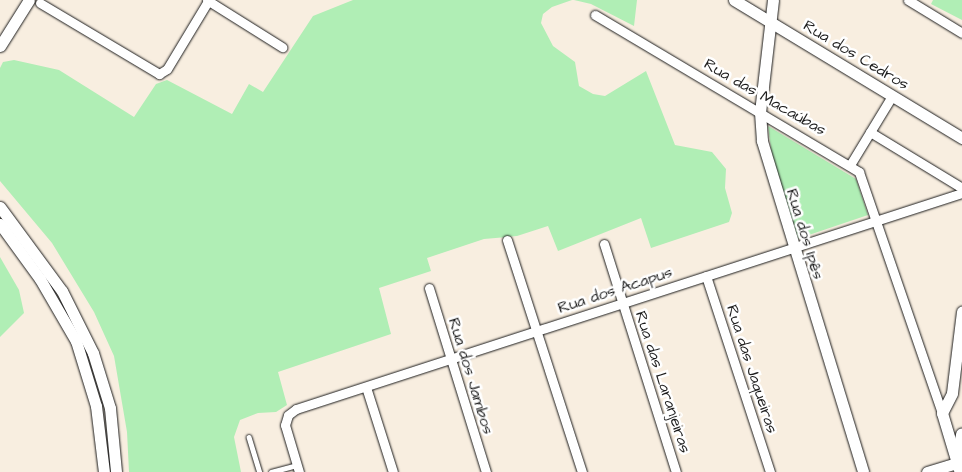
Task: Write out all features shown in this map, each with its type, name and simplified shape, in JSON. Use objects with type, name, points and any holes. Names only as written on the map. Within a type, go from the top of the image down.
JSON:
[{"type":"main road","points":[[959,467],[962,434]]},
{"type":"street","points":[[0,46],[34,2],[156,73],[167,69],[207,0],[282,47]]},
{"type":"street","name":"Rua dos Cedros","points":[[734,0],[962,138]]},
{"type":"street","name":"Rua dos Ipês","points":[[774,0],[760,112],[766,163],[863,472]]},
{"type":"street","points":[[908,0],[962,33]]},
{"type":"street","name":"Rua das Macaúbas","points":[[595,15],[850,165]]},
{"type":"street","points":[[892,96],[850,165],[863,179],[959,467],[927,472]]},
{"type":"street","points":[[870,132],[962,188]]},
{"type":"street","name":"Rua dos Acapus","points":[[298,468],[285,425],[288,415],[296,409],[962,193]]},
{"type":"street","points":[[0,207],[40,258],[62,291],[93,353],[110,408],[116,472]]},
{"type":"street","points":[[0,224],[40,279],[76,341],[96,406],[104,472]]},
{"type":"street","points":[[506,240],[582,472]]},
{"type":"street","name":"Rua das Laranjeiras","points":[[604,244],[621,304],[676,472]]},
{"type":"street","name":"Rua das Jaqueiras","points":[[706,276],[770,472]]},
{"type":"street","name":"Rua dos Jambos","points":[[429,288],[486,472]]},
{"type":"street","points":[[942,413],[952,393],[962,312]]},
{"type":"street","points":[[366,387],[393,472]]},
{"type":"lane","points":[[249,437],[260,472]]},
{"type":"lane","points":[[271,472],[298,468]]},
{"type":"green space","points":[[353,0],[572,0],[552,7],[543,14],[541,23],[553,46],[575,62],[579,86],[593,94],[605,96],[646,71],[675,145],[712,152],[726,169],[725,188],[732,213],[729,222],[651,248],[641,218],[558,251],[548,226],[517,236],[484,239],[427,258],[431,271],[379,288],[391,334],[278,372],[287,405],[276,412],[258,413],[240,420],[234,437],[241,472],[129,472],[127,432],[114,356],[94,312],[52,243],[0,181],[0,68],[3,62],[14,60],[59,70],[134,117],[156,84],[167,80],[232,114],[249,84],[263,92],[313,16]]},
{"type":"green space","points":[[574,0],[637,0],[634,26],[591,4]]},
{"type":"green space","points":[[933,0],[962,0],[962,20],[931,4]]},
{"type":"green space","points":[[768,126],[856,179],[868,215],[797,239],[772,156]]},
{"type":"green space","points":[[0,257],[19,290],[24,313],[0,337]]}]
